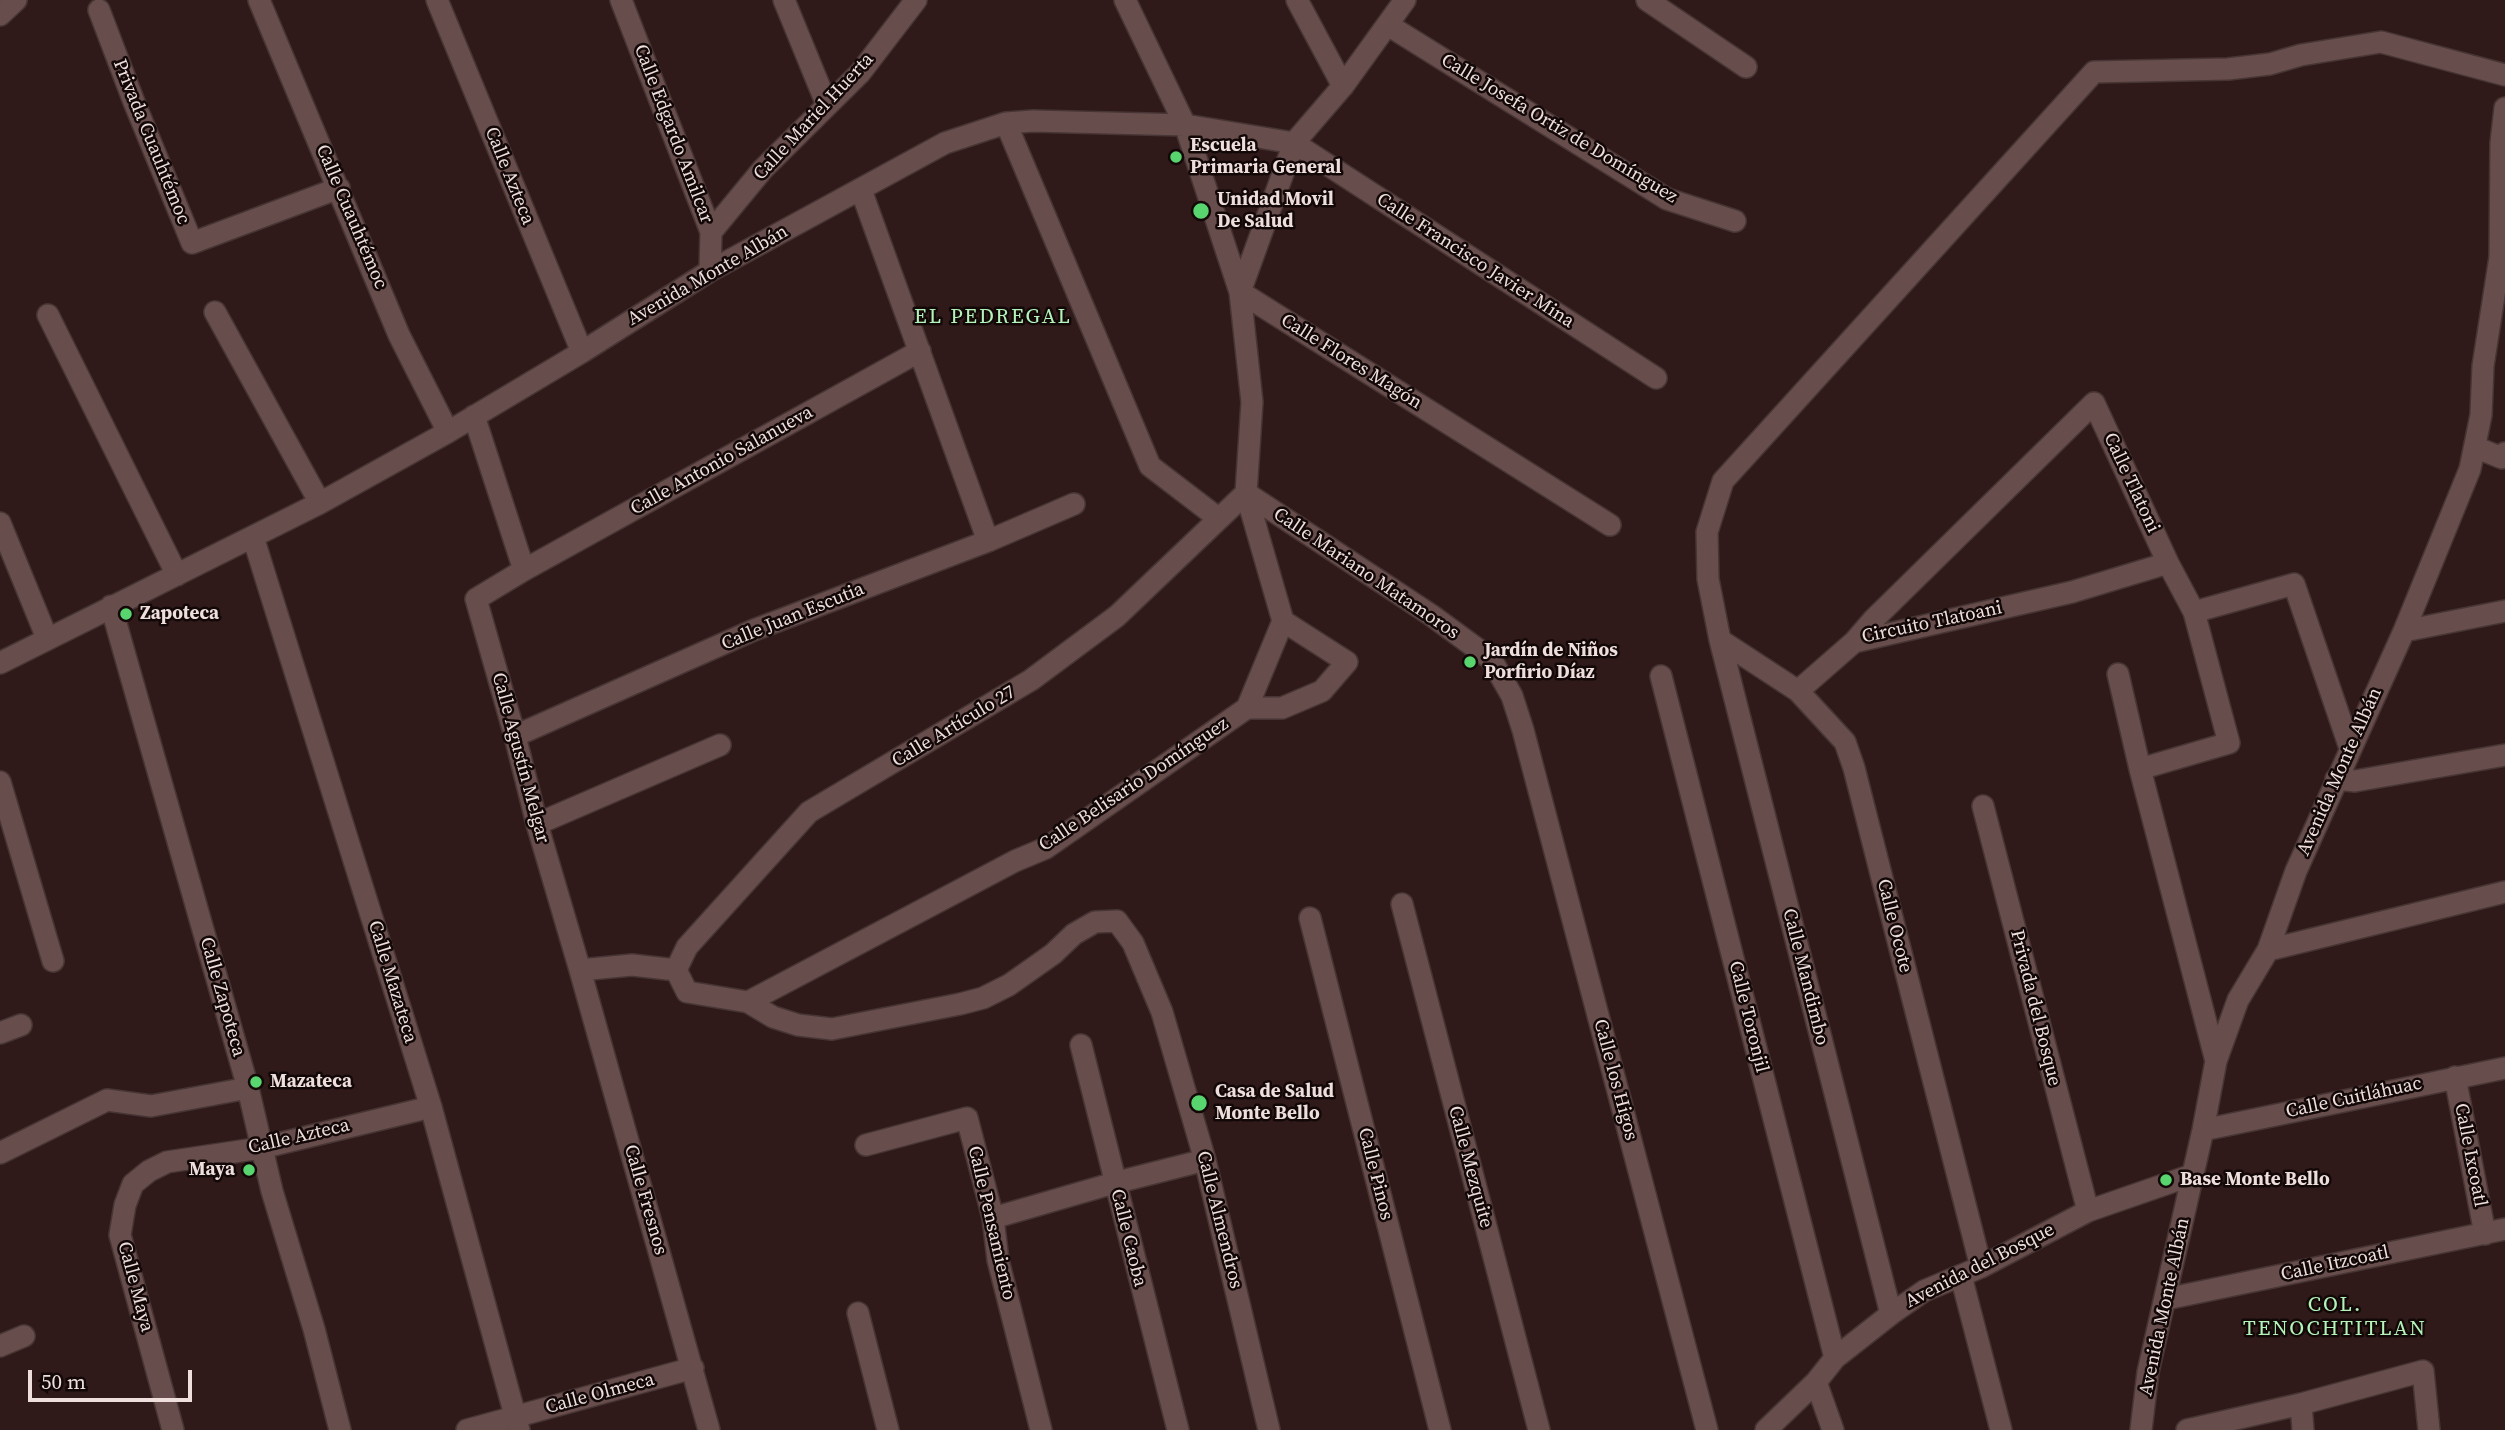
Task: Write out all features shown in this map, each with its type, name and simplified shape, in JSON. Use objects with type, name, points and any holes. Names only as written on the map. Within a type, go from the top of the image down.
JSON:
[{"type":"street","points":[[0,15],[16,0]]},
{"type":"street","name":"Calle Cuauhtémoc","points":[[259,0],[399,335],[448,432]]},
{"type":"street","name":"Calle Azteca","points":[[437,0],[582,352]]},
{"type":"street","name":"Calle Edgardo Amilcar","points":[[621,0],[711,232],[710,271]]},
{"type":"street","points":[[784,0],[827,105]]},
{"type":"street","name":"Calle Mariel Huerta","points":[[711,232],[763,169],[860,74],[916,0]]},
{"type":"street","points":[[1125,0],[1185,125],[1240,292],[1252,402],[1246,493],[1283,621],[1348,662],[1322,691],[1282,708],[1247,708]]},
{"type":"street","points":[[1297,0],[1343,86]]},
{"type":"street","points":[[1240,292],[1294,143],[1343,86],[1405,0]]},
{"type":"street","points":[[1647,0],[1746,67]]},
{"type":"street","name":"Privada Cuauhtémoc","points":[[99,10],[192,243],[339,188]]},
{"type":"street","name":"Calle Josefa Ortiz de Domínguez","points":[[1388,24],[1667,199],[1735,221]]},
{"type":"street","name":"Calle Mandimbo","points":[[1891,1314],[1720,640],[1708,579],[1707,532],[1723,481],[2094,72],[2249,66],[2381,42],[2505,75]]},
{"type":"street","name":"Avenida Monte Albán","points":[[2141,1430],[2148,1372],[2216,1061],[2238,1000],[2268,950],[2296,871],[2404,631],[2470,469],[2482,415],[2483,366],[2500,257],[2505,108]]},
{"type":"street","name":"Avenida Monte Albán","points":[[0,663],[320,503],[448,432],[710,271],[945,143],[1006,123],[1033,121],[1185,125],[1294,143]]},
{"type":"street","points":[[1006,123],[1150,466],[1218,518]]},
{"type":"street","name":"Calle Francisco Javier Mina","points":[[1294,143],[1656,378]]},
{"type":"street","points":[[861,190],[989,541]]},
{"type":"street","name":"Calle Flores Magón","points":[[1240,292],[1610,525]]},
{"type":"street","points":[[215,312],[320,503]]},
{"type":"street","points":[[48,315],[177,575]]},
{"type":"street","name":"Calle Antonio Salanueva","points":[[524,570],[920,351]]},
{"type":"street","name":"Calle Tlatoni","points":[[2094,403],[2168,562],[2194,611],[2229,743],[2140,769]]},
{"type":"street","name":"Circuito Tlatoani","points":[[1854,642],[1873,620],[2094,403]]},
{"type":"street","points":[[474,416],[524,570]]},
{"type":"street","points":[[2475,447],[2504,460]]},
{"type":"street","name":"Calle Artículo 27","points":[[676,970],[687,947],[809,812],[1031,680],[1117,615],[1246,493]]},
{"type":"street","name":"Calle Mariano Matamoros","points":[[1246,493],[1431,615],[1491,659],[1512,696],[1523,730]]},
{"type":"street","name":"Calle Juan Escutia","points":[[515,736],[754,630],[989,541],[1074,504]]},
{"type":"street","points":[[0,523],[47,638]]},
{"type":"street","name":"Calle Mazateca","points":[[253,537],[431,1107],[517,1423]]},
{"type":"street","name":"Circuito Tlatoani","points":[[1854,642],[2072,592],[2168,562]]},
{"type":"street","name":"Calle Agustín Melgar","points":[[524,570],[476,599],[580,970]]},
{"type":"street","points":[[2194,611],[2294,584],[2350,748]]},
{"type":"street","name":"Calle Zapoteca","points":[[111,606],[248,1088],[261,1148],[314,1329],[340,1430]]},
{"type":"street","points":[[2404,631],[2505,611]]},
{"type":"street","name":"Calle Belisario Domínguez","points":[[748,1002],[1015,861],[1046,848],[1247,708],[1283,621]]},
{"type":"street","name":"Calle Ocote","points":[[1720,640],[1798,691],[1844,742],[1854,768],[1981,1267]]},
{"type":"street","points":[[1798,691],[1854,642]]},
{"type":"street","points":[[2119,674],[2140,769],[2216,1061]]},
{"type":"street","name":"Calle Toronjil","points":[[1661,676],[1835,1358]]},
{"type":"street","name":"Calle los Higos","points":[[1523,730],[1707,1430]]},
{"type":"street","points":[[537,824],[720,745]]},
{"type":"street","points":[[2336,779],[2356,781],[2505,755]]},
{"type":"street","points":[[0,782],[53,961]]},
{"type":"street","name":"Privada del Bosque","points":[[1983,806],[2088,1211]]},
{"type":"street","points":[[2268,950],[2505,891]]},
{"type":"street","name":"Calle Mezquite","points":[[1402,904],[1539,1430]]},
{"type":"street","name":"Calle Pinos","points":[[1310,918],[1440,1430]]},
{"type":"street","name":"Calle Almendros","points":[[748,1002],[773,1017],[798,1026],[832,1030],[960,1004],[983,998],[1009,985],[1053,954],[1074,934],[1095,922],[1117,921],[1133,943],[1162,1013],[1205,1160],[1269,1430]]},
{"type":"street","points":[[580,970],[632,965],[676,970],[687,992],[748,1002]]},
{"type":"street","name":"Calle Fresnos","points":[[580,970],[709,1430]]},
{"type":"street","points":[[0,1033],[21,1025]]},
{"type":"street","name":"Calle Caoba","points":[[1081,1045],[1178,1430]]},
{"type":"street","name":"Calle Cuitláhuac","points":[[2203,1130],[2505,1068]]},
{"type":"street","name":"Calle Ixcoatl","points":[[2455,1077],[2495,1231]]},
{"type":"street","points":[[0,1153],[107,1100],[151,1106],[248,1088]]},
{"type":"street","name":"Calle Azteca","points":[[167,1162],[261,1148],[431,1107]]},
{"type":"street","name":"Calle Pensamiento","points":[[866,1145],[967,1118],[993,1218],[998,1261],[1041,1430]]},
{"type":"street","points":[[993,1218],[1205,1160]]},
{"type":"street","name":"Calle Maya","points":[[167,1162],[149,1171],[133,1184],[125,1205],[121,1235],[173,1430]]},
{"type":"street","name":"Avenida del Bosque","points":[[1766,1430],[1816,1382],[1835,1358],[1924,1292],[1981,1267],[2088,1211],[2192,1175]]},
{"type":"street","name":"Calle Itzcoatl","points":[[2166,1299],[2495,1231]]},
{"type":"street","points":[[1961,1276],[2001,1430]]},
{"type":"street","points":[[858,1313],[888,1430]]},
{"type":"street","points":[[0,1346],[24,1336]]},
{"type":"street","name":"Calle Olmeca","points":[[467,1430],[517,1423],[693,1368]]},
{"type":"street","points":[[2187,1430],[2301,1404],[2423,1371],[2429,1430]]},
{"type":"street","points":[[1816,1382],[1833,1430]]},
{"type":"street","points":[[2301,1404],[2303,1430]]},
{"type":"place","name":"Escuela Primaria General","points":[[1176,157]]},
{"type":"place","name":"Unidad Movil De Salud","points":[[1201,211]]},
{"type":"place","name":"Zapoteca","points":[[126,614]]},
{"type":"place","name":"Jardín de Niños Porfirio Díaz","points":[[1470,662]]},
{"type":"place","name":"Mazateca","points":[[256,1082]]},
{"type":"place","name":"Casa de Salud Monte Bello","points":[[1199,1103]]},
{"type":"place","name":"Maya","points":[[249,1170]]},
{"type":"place","name":"Base Monte Bello","points":[[2166,1180]]},
{"type":"district","name":"EL PEDREGAL","points":[[993,318]]},
{"type":"district","name":"COL. TENOCHTITLAN","points":[[2335,1318]]}]
